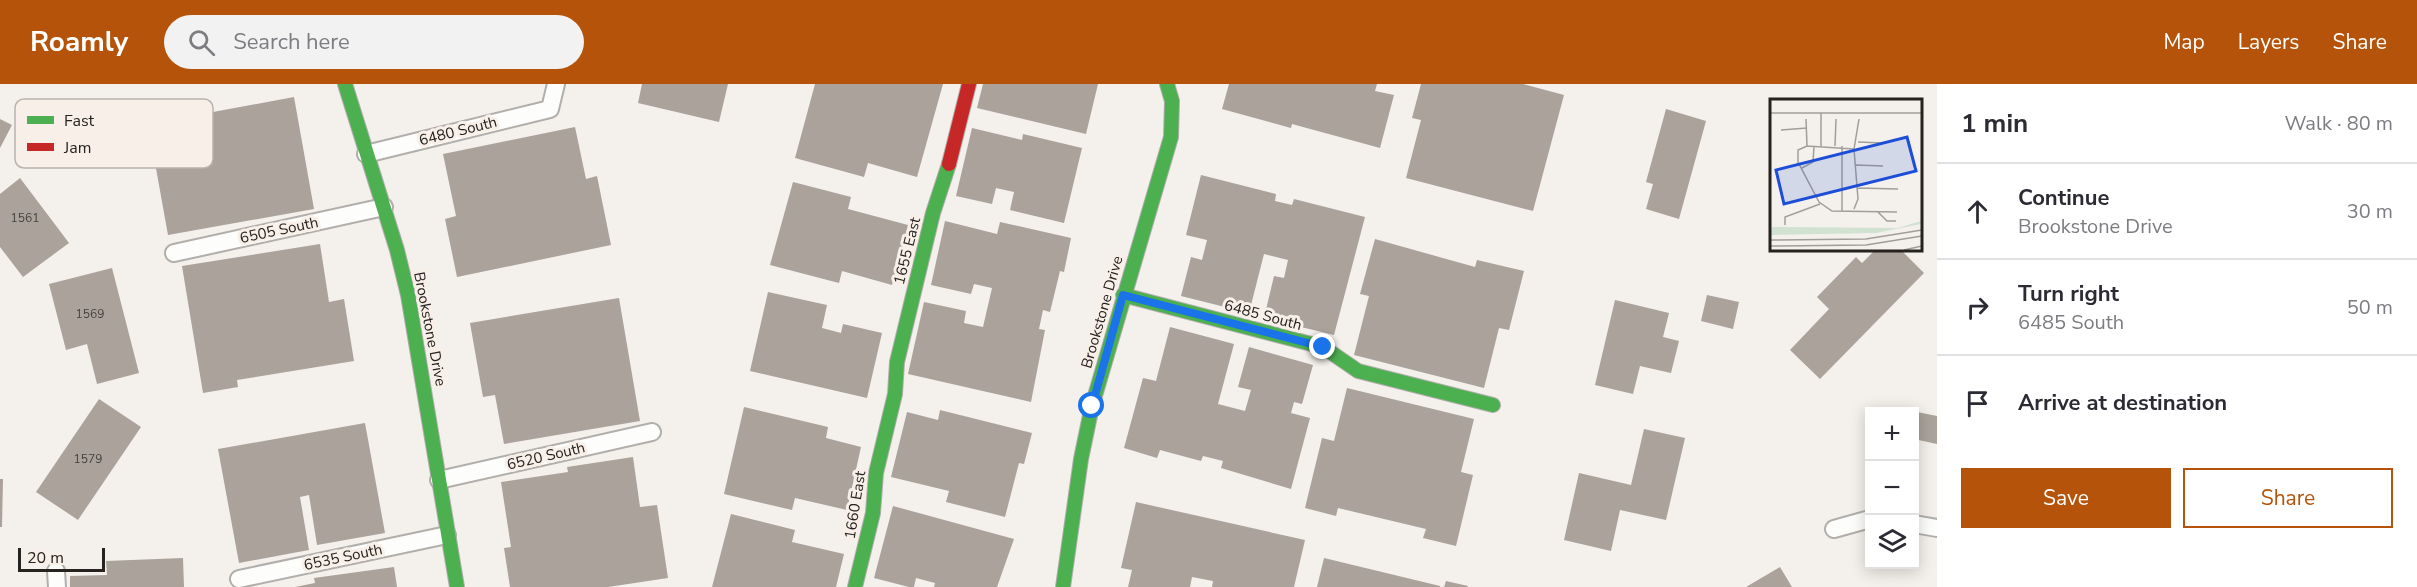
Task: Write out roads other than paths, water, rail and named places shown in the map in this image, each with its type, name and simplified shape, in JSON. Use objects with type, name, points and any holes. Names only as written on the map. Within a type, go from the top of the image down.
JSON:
[{"type":"street","name":"Brookstone Drive","points":[[345,84],[384,207],[408,294],[457,587]]},
{"type":"street","name":"1655 East","points":[[887,428],[895,394],[900,350],[933,213],[943,188],[969,84]]},
{"type":"street","name":"Brookstone Drive","points":[[1063,587],[1092,406],[1171,138],[1172,101],[1167,84]]},
{"type":"street","name":"6485 South","points":[[1123,295],[1323,347],[1358,371],[1493,405]]},
{"type":"street","name":"1660 East","points":[[855,587],[873,513],[876,473],[887,428]]},
{"type":"lane","name":"6480 South","points":[[366,154],[550,109],[556,84]]},
{"type":"lane","name":"6505 South","points":[[174,253],[384,207]]},
{"type":"lane","name":"6520 South","points":[[439,480],[652,432]]},
{"type":"lane","points":[[1834,529],[1865,520]]},
{"type":"lane","points":[[1919,525],[1937,528]]},
{"type":"lane","name":"6535 South","points":[[239,579],[447,535]]}]
